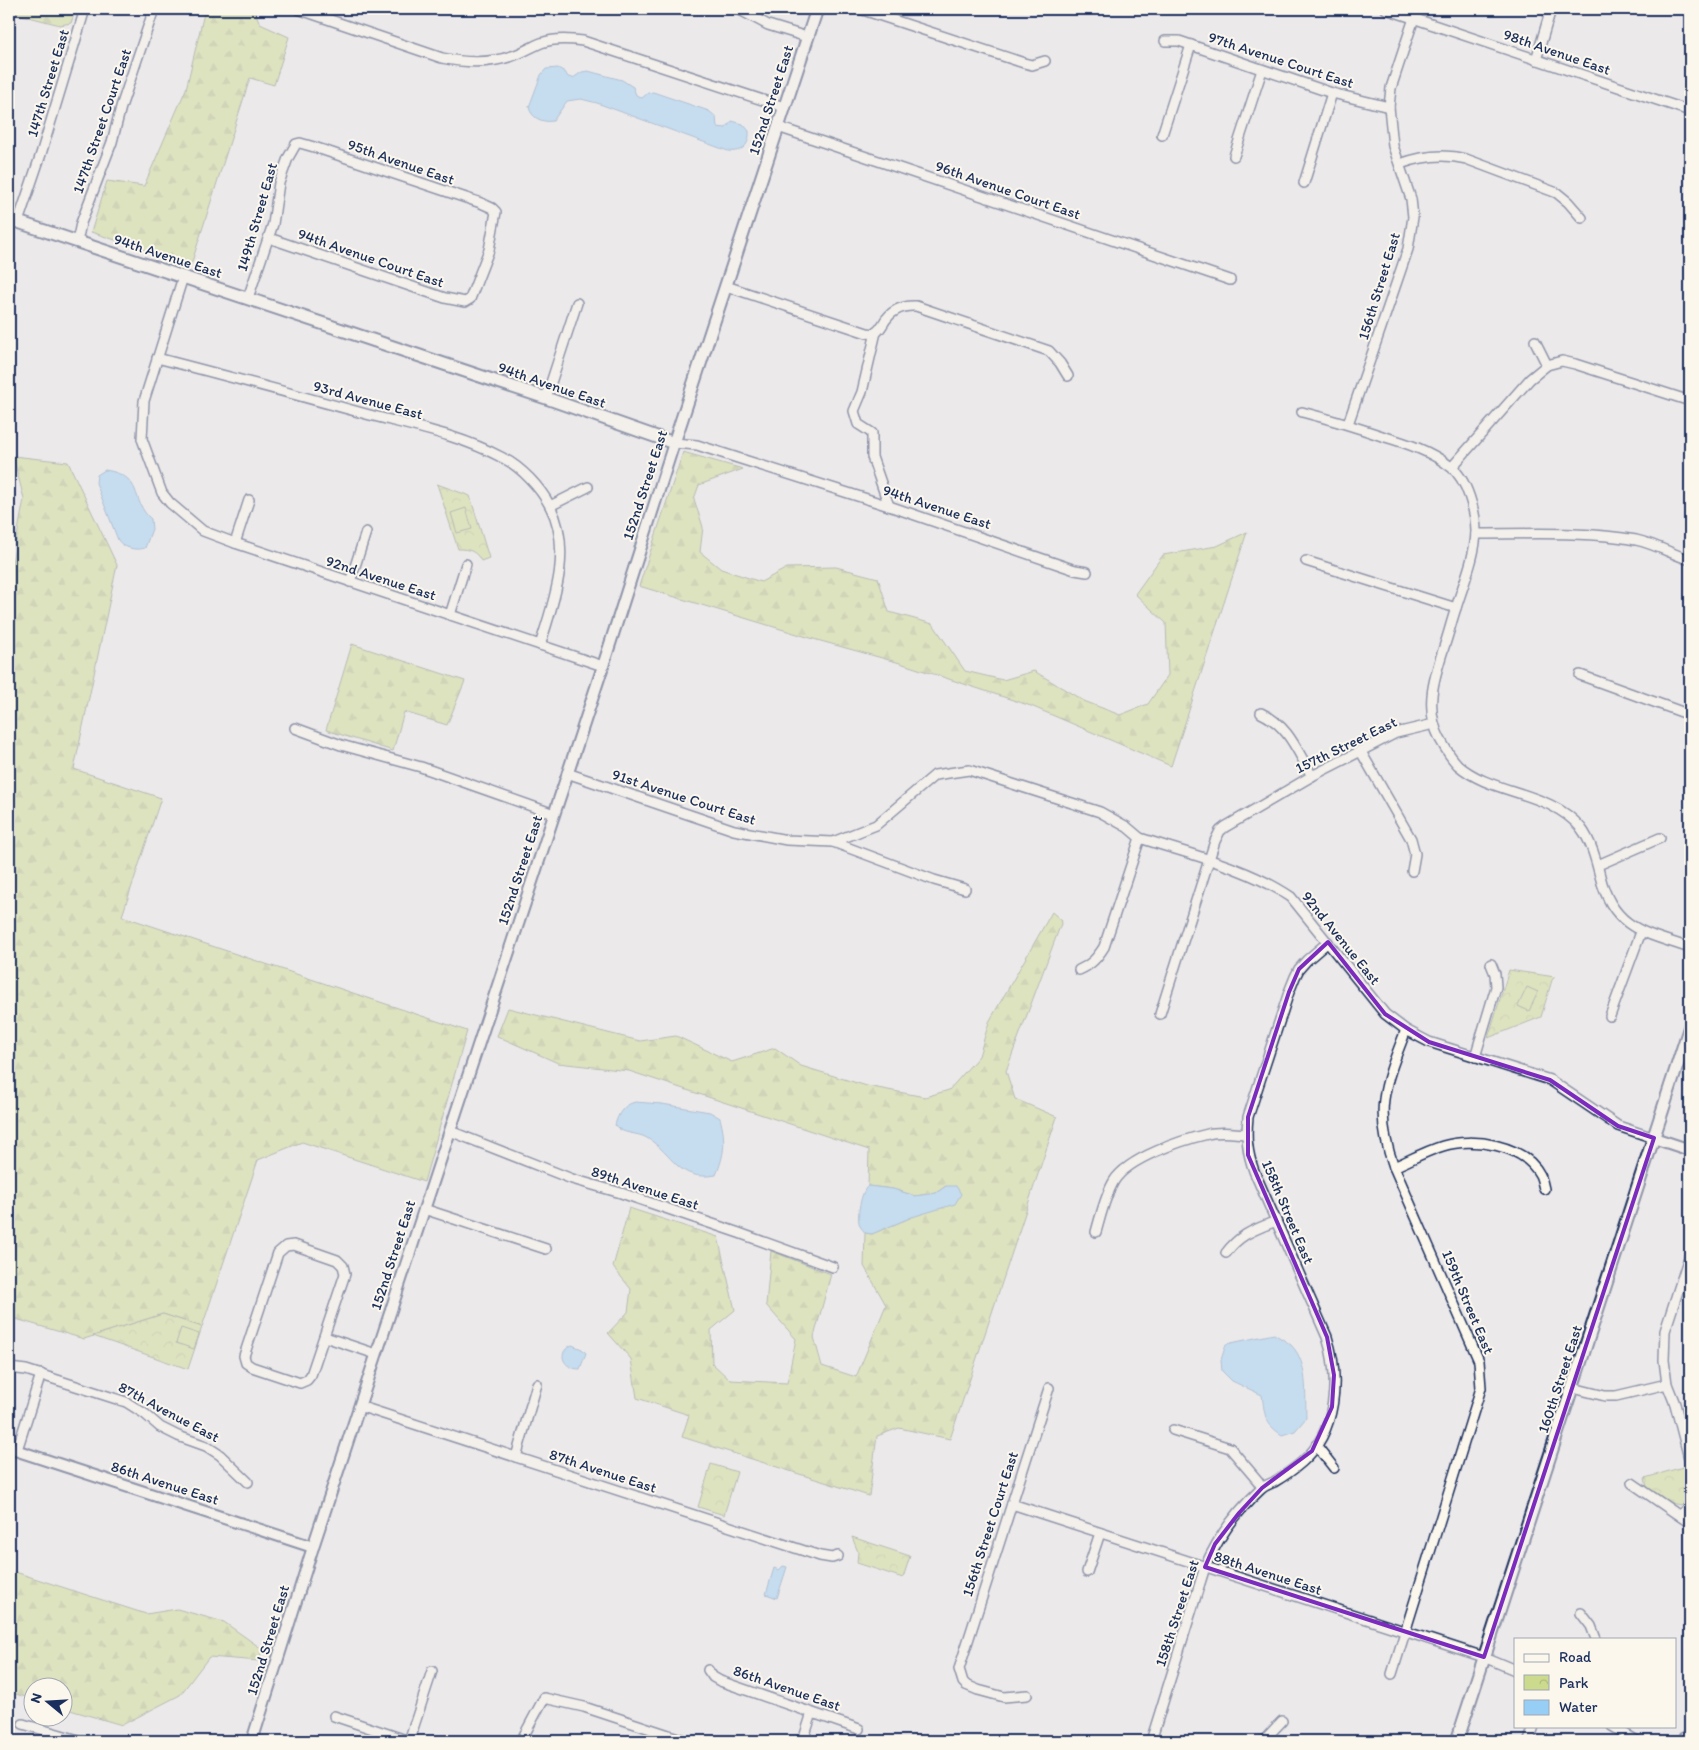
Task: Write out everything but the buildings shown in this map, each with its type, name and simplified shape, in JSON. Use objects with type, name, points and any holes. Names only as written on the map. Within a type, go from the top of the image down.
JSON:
[{"type":"main road","name":"152nd Street East","points":[[674,443],[817,9]]},
{"type":"main road","name":"94th Avenue East","points":[[14,220],[546,398],[674,443]]},
{"type":"main road","name":"160th Street East","points":[[1458,1741],[1690,1026]]},
{"type":"street","name":"147th Street East","points":[[14,220],[41,154],[85,9]]},
{"type":"street","name":"147th Street Court East","points":[[77,242],[81,224],[112,142],[121,107],[154,9]]},
{"type":"street","points":[[298,9],[442,58],[459,61],[499,60],[549,41],[568,39],[583,41],[784,107]]},
{"type":"street","points":[[738,9],[768,25],[807,37]]},
{"type":"street","points":[[860,9],[1024,63],[1032,65],[1045,61]]},
{"type":"street","name":"98th Avenue East","points":[[1386,9],[1690,111]]},
{"type":"street","name":"156th Street East","points":[[1348,424],[1408,249],[1413,216],[1411,199],[1393,146],[1388,107],[1391,88],[1417,9]]},
{"type":"street","points":[[1536,60],[1551,9]]},
{"type":"street","name":"97th Avenue Court East","points":[[1165,40],[1179,41],[1332,93],[1388,107]]},
{"type":"street","points":[[1162,135],[1191,45]]},
{"type":"street","points":[[1234,156],[1262,70]]},
{"type":"street","points":[[1304,184],[1332,93]]},
{"type":"street","name":"96th Avenue Court East","points":[[778,127],[1230,280]]},
{"type":"street","name":"95th Avenue East","points":[[296,144],[300,143],[314,147],[492,208],[496,212],[489,250],[470,298],[465,302]]},
{"type":"street","name":"149th Street East","points":[[248,298],[269,238],[275,214],[279,183],[288,158],[296,144]]},
{"type":"street","points":[[1400,164],[1430,156],[1454,156],[1466,159],[1557,193],[1582,218]]},
{"type":"street","name":"94th Avenue Court East","points":[[269,238],[445,298],[465,302]]},
{"type":"street","points":[[158,358],[183,277]]},
{"type":"street","points":[[726,286],[867,333],[876,332]]},
{"type":"street","points":[[546,398],[576,303]]},
{"type":"street","points":[[889,506],[872,457],[872,433],[858,424],[854,411],[862,392],[876,332],[890,314],[903,307],[916,306],[1044,348],[1054,355],[1068,376]]},
{"type":"street","points":[[1535,341],[1547,364]]},
{"type":"street","name":"92nd Avenue East","points":[[158,358],[144,401],[142,439],[162,493],[170,503],[203,531],[603,666]]},
{"type":"street","name":"93rd Avenue East","points":[[158,358],[456,438],[504,458],[529,478],[550,506]]},
{"type":"street","points":[[1452,467],[1530,378],[1547,364],[1562,361],[1575,364],[1690,400]]},
{"type":"street","points":[[1302,412],[1348,424],[1410,445],[1429,453],[1452,467],[1463,484],[1471,502],[1476,534],[1469,568],[1433,679],[1431,707],[1434,724],[1447,752],[1459,766],[1477,777],[1561,810],[1582,829],[1588,839],[1598,865],[1604,890],[1609,901],[1624,919],[1641,932],[1690,948]]},
{"type":"street","name":"94th Avenue East","points":[[674,443],[697,445],[889,506],[1074,570],[1087,572]]},
{"type":"street","name":"152nd Street East","points":[[252,1741],[313,1547],[603,666],[674,443]]},
{"type":"street","points":[[540,645],[555,598],[560,573],[559,540],[550,506],[588,487]]},
{"type":"street","points":[[235,543],[249,500]]},
{"type":"street","points":[[350,582],[366,532]]},
{"type":"street","points":[[1476,534],[1544,534],[1630,539],[1661,548],[1690,560]]},
{"type":"street","points":[[1306,561],[1456,608]]},
{"type":"street","points":[[450,615],[466,564]]},
{"type":"street","points":[[1580,675],[1690,715]]},
{"type":"street","points":[[1261,713],[1279,723],[1288,734],[1312,776]]},
{"type":"street","name":"157th Street East","points":[[1160,1014],[1215,841],[1220,831],[1312,776],[1360,750],[1396,733],[1434,724]]},
{"type":"street","points":[[295,728],[342,745],[421,767],[554,814]]},
{"type":"street","points":[[1360,750],[1411,839],[1415,854],[1412,871]]},
{"type":"street","name":"92nd Avenue East","points":[[834,842],[876,825],[936,775],[968,770],[1100,812],[1127,827],[1140,838],[1246,873],[1291,897],[1385,1014],[1406,1030],[1428,1042],[1550,1080],[1618,1126],[1654,1138]]},
{"type":"street","name":"91st Avenue Court East","points":[[567,773],[734,830],[787,840],[834,842],[934,880],[965,889]]},
{"type":"street","points":[[1079,970],[1096,959],[1104,947],[1140,838]]},
{"type":"street","points":[[1598,865],[1660,838]]},
{"type":"street","points":[[1610,1016],[1641,932]]},
{"type":"street","name":"158th Street East","points":[[1151,1741],[1205,1567],[1215,1544],[1226,1528],[1262,1488],[1274,1482],[1303,1461],[1316,1446],[1324,1431],[1332,1407],[1334,1375],[1327,1337],[1248,1155],[1246,1134],[1248,1117],[1288,992],[1299,969],[1328,942]]},
{"type":"street","points":[[1475,1056],[1496,987],[1495,974],[1491,964]]},
{"type":"street","name":"159th Street East","points":[[1392,1674],[1481,1388],[1479,1361],[1394,1167],[1386,1144],[1383,1129],[1383,1097],[1406,1030]]},
{"type":"street","name":"89th Avenue East","points":[[450,1131],[572,1179],[739,1233],[833,1267]]},
{"type":"street","points":[[1096,1232],[1109,1191],[1123,1170],[1140,1159],[1183,1141],[1221,1132],[1246,1134]]},
{"type":"street","points":[[1654,1138],[1690,1150]]},
{"type":"street","points":[[1394,1167],[1444,1145],[1468,1142],[1488,1143],[1507,1149],[1530,1163],[1539,1174],[1544,1189]]},
{"type":"street","points":[[424,1209],[546,1249]]},
{"type":"street","points":[[1226,1253],[1233,1243],[1246,1233],[1276,1221]]},
{"type":"street","points":[[294,1245],[337,1260],[344,1270],[345,1274],[325,1337],[311,1375],[307,1380],[300,1383],[252,1368],[244,1360],[244,1353],[278,1254],[286,1246],[294,1245]]},
{"type":"street","points":[[1690,1254],[1665,1331],[1664,1360],[1667,1384],[1675,1404],[1690,1462]]},
{"type":"street","points":[[325,1337],[376,1354]]},
{"type":"street","name":"87th Avenue East","points":[[9,1368],[41,1374],[126,1402],[160,1426],[178,1436],[206,1446],[220,1455],[248,1482]]},
{"type":"street","points":[[13,1449],[41,1374]]},
{"type":"street","points":[[516,1457],[537,1384]]},
{"type":"street","points":[[1573,1388],[1605,1396],[1616,1396],[1667,1384]]},
{"type":"street","name":"156th Street Court East","points":[[1027,1695],[1004,1697],[978,1690],[963,1682],[959,1669],[1049,1388]]},
{"type":"street","name":"87th Avenue East","points":[[359,1406],[820,1556],[832,1558],[838,1556]]},
{"type":"street","points":[[1173,1430],[1230,1448],[1258,1480],[1262,1488]]},
{"type":"street","points":[[1316,1446],[1334,1468]]},
{"type":"street","name":"86th Avenue East","points":[[13,1449],[313,1547]]},
{"type":"street","points":[[1632,1483],[1690,1523]]},
{"type":"street","name":"88th Avenue East","points":[[1012,1504],[1484,1657],[1514,1670]]},
{"type":"street","points":[[1680,1516],[1690,1504]]},
{"type":"street","points":[[1087,1572],[1100,1532]]},
{"type":"street","points":[[1580,1613],[1590,1626],[1596,1638]]},
{"type":"street","name":"86th Avenue East","points":[[708,1670],[713,1677],[720,1681],[859,1729]]},
{"type":"street","points":[[334,1716],[409,1741],[432,1671]]},
{"type":"street","points":[[521,1741],[544,1698],[584,1707],[687,1741]]},
{"type":"street","points":[[803,1741],[812,1713]]},
{"type":"street","points":[[1264,1741],[1282,1721]]},
{"type":"street","points":[[37,1728],[82,1741]]},
{"type":"street","points":[[1529,1741],[1533,1728]]},
{"type":"street","points":[[1615,1728],[1638,1741]]},
{"type":"street","points":[[1680,1741],[1690,1733]]},
{"type":"highlighted area","points":[[1328,942],[1385,1014],[1429,1042],[1550,1080],[1618,1126],[1654,1138],[1484,1657],[1205,1567],[1215,1544],[1239,1513],[1262,1488],[1312,1451],[1332,1407],[1334,1375],[1327,1337],[1248,1155],[1248,1117],[1289,992],[1299,969]]},
{"type":"green space","points":[[9,9],[76,9],[71,23],[60,25],[9,12]]},
{"type":"green space","points":[[205,9],[254,9],[260,24],[289,37],[274,85],[250,78],[191,265],[91,232],[107,181],[144,186],[186,89]]},
{"type":"green space","points":[[683,452],[743,469],[699,485],[694,499],[703,527],[700,552],[721,569],[761,582],[787,568],[836,567],[878,578],[889,612],[933,624],[965,671],[1003,680],[1034,671],[1084,701],[1120,715],[1148,704],[1168,675],[1166,623],[1135,594],[1163,555],[1217,546],[1247,532],[1171,766],[1031,706],[900,663],[639,586]]},
{"type":"green space","points":[[13,456],[68,462],[117,565],[74,769],[161,798],[122,916],[467,1031],[424,1182],[302,1142],[258,1160],[202,1327],[163,1314],[84,1339],[9,1317],[9,579],[24,499]]},
{"type":"green space","points":[[437,484],[470,496],[489,558],[481,561],[472,551],[458,549]]},
{"type":"green space","points":[[466,508],[472,529],[457,533],[451,513]]},
{"type":"green space","points":[[352,644],[465,681],[447,725],[404,712],[393,751],[326,730]]},
{"type":"green space","points":[[1052,912],[1062,921],[1006,1071],[1015,1099],[1057,1117],[950,1439],[899,1428],[877,1436],[869,1496],[682,1437],[689,1415],[637,1398],[631,1359],[608,1333],[628,1312],[631,1289],[613,1267],[629,1208],[718,1237],[735,1310],[711,1330],[712,1363],[730,1380],[787,1383],[796,1339],[766,1305],[771,1251],[831,1274],[814,1337],[822,1366],[856,1377],[886,1305],[864,1266],[865,1233],[872,1234],[912,1217],[946,1186],[936,1193],[915,1196],[893,1189],[868,1186],[869,1150],[629,1071],[558,1063],[497,1036],[508,1008],[640,1041],[676,1036],[732,1062],[775,1048],[801,1066],[867,1086],[925,1097],[949,1090],[979,1056],[989,1022]]},
{"type":"green space","points":[[1509,970],[1555,977],[1552,980],[1541,1017],[1488,1038]]},
{"type":"green space","points":[[1527,987],[1538,992],[1529,1011],[1518,1006]]},
{"type":"green space","points":[[163,1314],[202,1327],[188,1369],[93,1336]]},
{"type":"green space","points":[[181,1328],[199,1334],[194,1349],[176,1343]]},
{"type":"green space","points":[[711,1464],[737,1472],[724,1515],[698,1507]]},
{"type":"green space","points":[[1683,1467],[1687,1482],[1687,1492],[1684,1501],[1680,1505],[1671,1503],[1647,1487],[1645,1478]]},
{"type":"green space","points":[[852,1537],[910,1556],[903,1578],[857,1563],[858,1552]]},
{"type":"green space","points":[[9,1570],[146,1614],[177,1609],[224,1622],[262,1649],[259,1661],[209,1657],[180,1695],[122,1725],[72,1711],[72,1678],[22,1678],[22,1696],[9,1692]]},
{"type":"water","points":[[558,68],[565,72],[568,77],[573,78],[582,72],[588,71],[622,80],[633,87],[636,95],[642,98],[648,93],[653,92],[709,111],[716,117],[717,127],[726,128],[732,121],[743,124],[749,131],[748,140],[741,149],[728,151],[597,103],[581,99],[567,101],[553,121],[542,120],[532,114],[529,107],[541,75],[546,69]]},
{"type":"water","points":[[105,470],[118,473],[132,483],[141,505],[151,519],[152,529],[145,548],[130,548],[118,540],[96,483],[97,475]]},
{"type":"water","points":[[635,1102],[662,1104],[710,1112],[720,1118],[724,1147],[716,1175],[703,1176],[684,1171],[656,1144],[647,1138],[618,1128],[615,1125],[619,1114],[627,1105]]},
{"type":"water","points":[[868,1186],[893,1189],[915,1196],[936,1193],[946,1186],[956,1186],[961,1194],[955,1204],[912,1217],[872,1234],[865,1233],[859,1222],[861,1199]]},
{"type":"water","points":[[1274,1334],[1291,1345],[1297,1352],[1301,1361],[1306,1390],[1306,1418],[1295,1431],[1282,1435],[1272,1427],[1266,1418],[1262,1395],[1232,1381],[1222,1371],[1221,1360],[1226,1344]]},
{"type":"water","points":[[572,1345],[586,1353],[580,1369],[569,1366],[564,1360],[564,1352]]},
{"type":"water","points":[[783,1566],[787,1567],[777,1598],[766,1594],[774,1568],[779,1570]]}]
